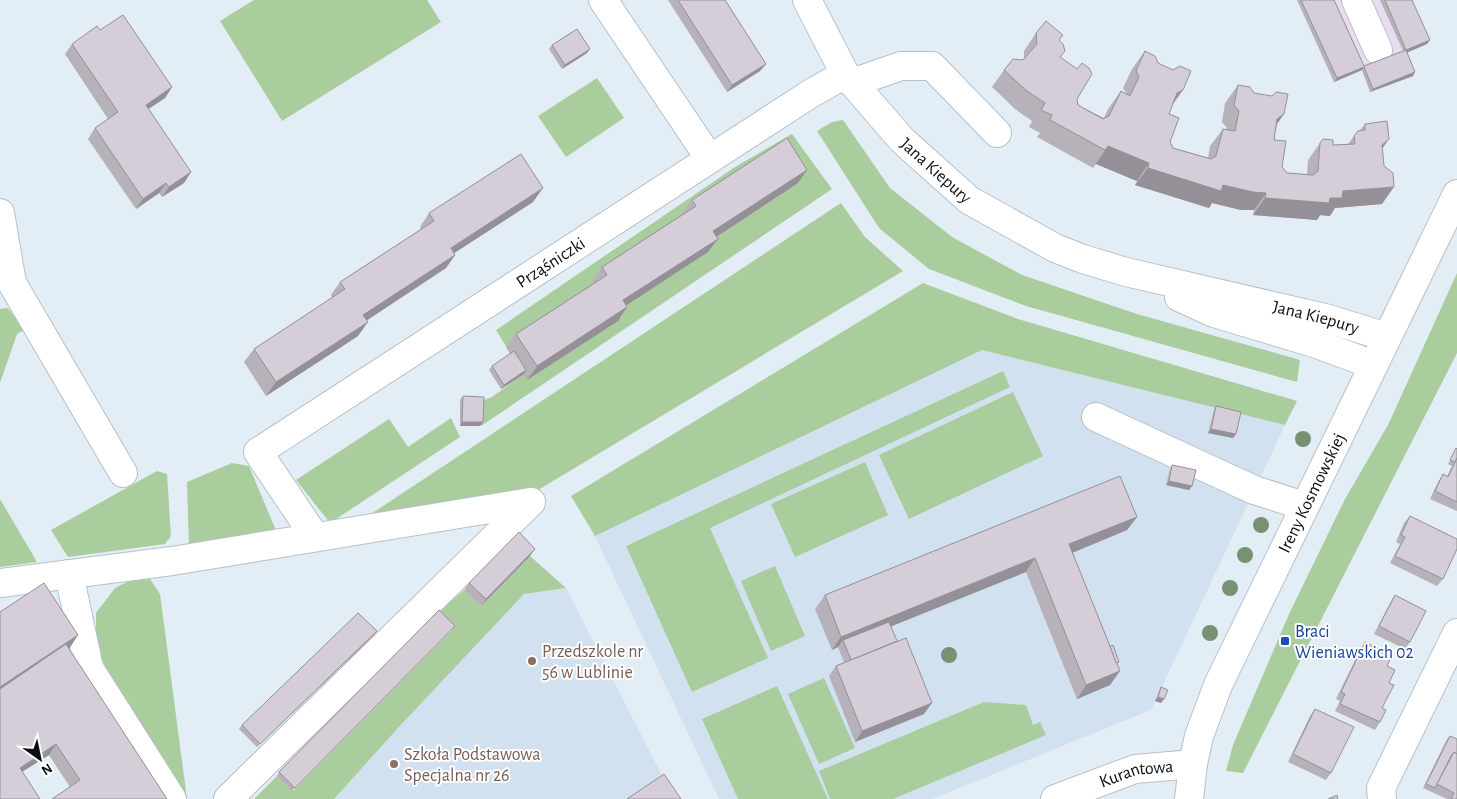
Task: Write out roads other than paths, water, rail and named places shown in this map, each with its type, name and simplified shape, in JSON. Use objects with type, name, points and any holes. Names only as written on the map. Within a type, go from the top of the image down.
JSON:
[{"type":"street","points":[[604,0],[710,159]]},
{"type":"street","name":"Jana Kiepury","points":[[807,0],[848,78],[902,140],[969,200],[1054,248],[1126,272],[1325,318],[1387,337]]},
{"type":"street","points":[[1356,0],[1378,50]]},
{"type":"street","name":"Prząśniczki","points":[[315,537],[258,452],[810,94],[848,78],[901,66],[932,66],[997,134]]},
{"type":"street","name":"Ireny Kosmowskiej","points":[[1189,799],[1193,764],[1199,736],[1218,685],[1457,194]]},
{"type":"street","points":[[0,213],[6,284],[123,473]]},
{"type":"street","name":"Jana Kiepury","points":[[1126,272],[1214,313],[1317,344],[1374,365]]},
{"type":"street","points":[[1096,417],[1254,490],[1304,506]]},
{"type":"street","points":[[0,583],[172,561],[531,502],[228,799]]},
{"type":"street","points":[[69,574],[89,668],[172,799]]},
{"type":"street","points":[[0,600],[32,579]]},
{"type":"street","points":[[1382,799],[1381,788],[1457,633]]},
{"type":"street","name":"Kurantowa","points":[[1055,799],[1135,768],[1193,764]]},
{"type":"place","name":"Braci Wieniawskich 02","points":[[1285,641]]},
{"type":"place","name":"Przedszkole nr 56 w Lublinie","points":[[532,661]]},
{"type":"place","name":"Szkoła Podstawowa Specjalna nr 26","points":[[394,764]]}]
